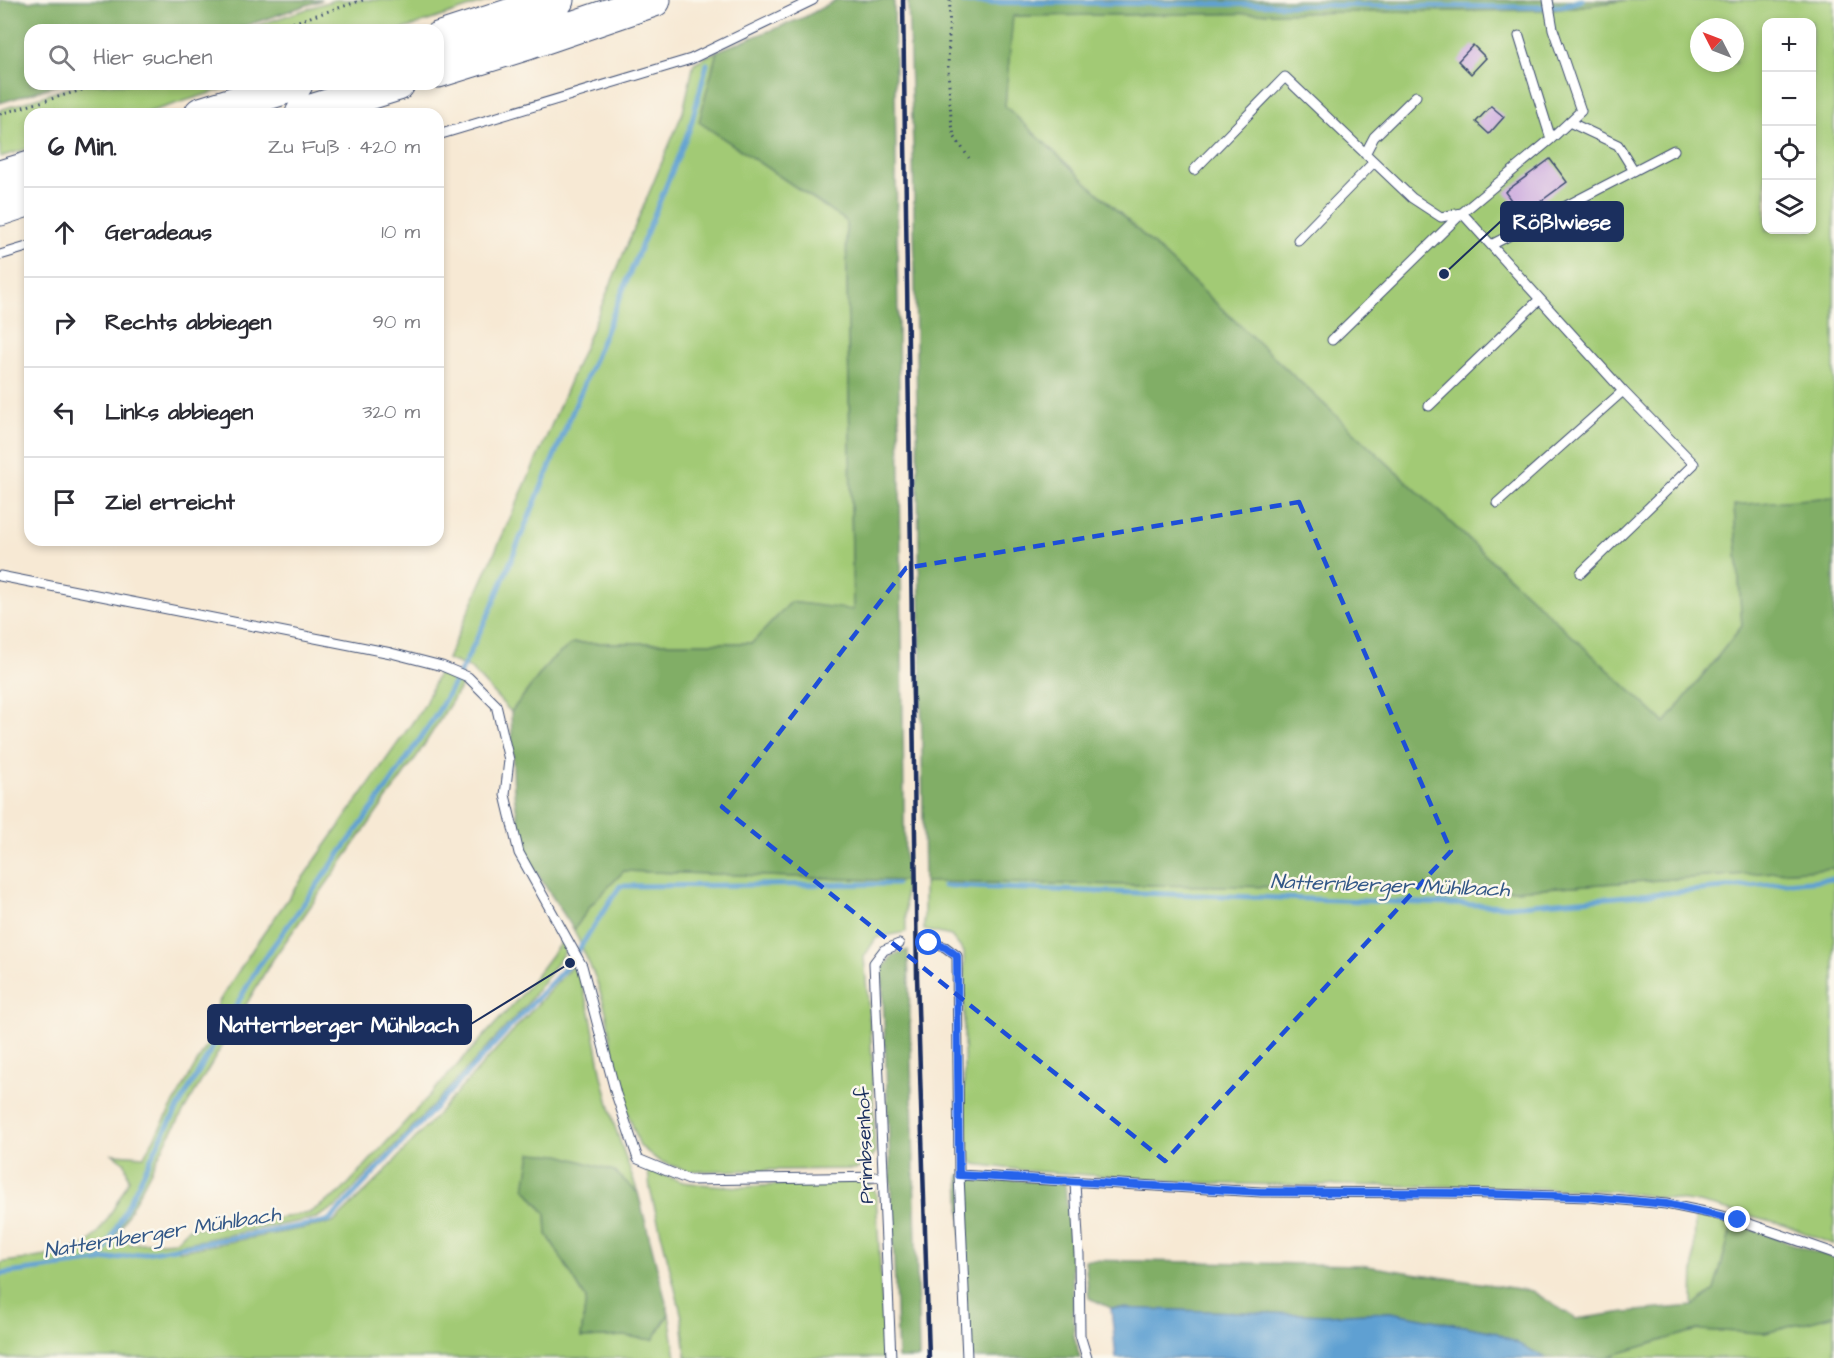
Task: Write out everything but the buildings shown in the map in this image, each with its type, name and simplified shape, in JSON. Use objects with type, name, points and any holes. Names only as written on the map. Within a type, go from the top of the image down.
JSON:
[{"type":"highway","points":[[444,37],[557,0]]},
{"type":"highway","points":[[444,69],[654,0]]},
{"type":"highway","points":[[220,108],[277,90]]},
{"type":"highway","points":[[321,108],[379,90]]},
{"type":"highway","points":[[0,177],[24,170]]},
{"type":"highway","points":[[0,209],[24,201]]},
{"type":"lane","points":[[444,133],[691,59],[813,0]]},
{"type":"lane","points":[[1332,340],[1462,213],[1581,111],[1553,29],[1548,0]]},
{"type":"lane","points":[[1519,36],[1551,139]]},
{"type":"lane","points":[[1194,170],[1286,77],[1412,198],[1441,217],[1462,213]]},
{"type":"lane","points":[[1365,154],[1374,137],[1416,96]]},
{"type":"lane","points":[[1569,122],[1618,145],[1634,171]]},
{"type":"lane","points":[[1491,245],[1674,150]]},
{"type":"lane","points":[[1298,240],[1374,162]]},
{"type":"lane","points":[[1462,213],[1623,391],[1694,464],[1581,573]]},
{"type":"lane","points":[[0,255],[24,248]]},
{"type":"lane","points":[[1429,406],[1540,299]]},
{"type":"lane","points":[[1497,504],[1623,391]]},
{"type":"lane","points":[[0,576],[391,653],[442,666],[468,677],[496,705],[508,760],[505,795],[519,854],[582,966],[616,1094],[638,1159],[688,1180],[883,1177]]},
{"type":"lane","points":[[929,943],[945,947],[957,956],[959,1175],[967,1358]]},
{"type":"lane","name":"Primbsenhof","points":[[891,1358],[874,963],[884,950],[899,944]]},
{"type":"lane","points":[[959,1175],[1261,1192],[1457,1193],[1590,1197],[1666,1204],[1710,1213],[1738,1220],[1834,1253]]},
{"type":"lane","points":[[1075,1183],[1080,1335],[1087,1358]]},
{"type":"path","points":[[289,24],[363,0]]},
{"type":"path","points":[[950,0],[948,68],[951,118],[954,136],[969,158]]},
{"type":"path","points":[[0,114],[82,90]]},
{"type":"highlighted area","points":[[1299,502],[1451,851],[1165,1161],[722,807],[906,568]]},
{"type":"green space","points":[[0,0],[29,2],[40,0],[322,0],[251,24],[24,24],[24,90],[41,90],[0,103]]},
{"type":"green space","points":[[334,0],[491,0],[419,24],[262,24]]},
{"type":"green space","points":[[836,0],[894,0],[905,881],[624,871],[591,905],[574,930],[523,852],[514,793],[511,712],[550,661],[573,643],[752,643],[791,602],[853,610],[846,221],[699,122],[717,51],[805,17]]},
{"type":"green space","points":[[908,0],[1626,0],[1552,10],[1013,16],[1005,106],[1665,723],[1742,626],[1734,505],[1834,497],[1834,868],[1515,890],[924,882],[913,147]]},
{"type":"green space","points":[[1627,0],[1834,0],[1834,497],[1734,506],[1742,626],[1665,723],[1005,106],[1012,16],[1552,10]]},
{"type":"green space","points":[[717,51],[699,122],[846,221],[853,611],[791,602],[752,643],[573,643],[550,661],[511,712],[470,668],[447,659],[546,438],[683,112],[694,63]]},
{"type":"green space","points":[[62,90],[220,90],[162,108],[24,108],[24,150],[0,157],[0,110]]},
{"type":"green space","points":[[439,671],[462,685],[417,756],[271,962],[168,1138],[117,1235],[130,1244],[176,1241],[189,1228],[235,1225],[309,1213],[340,1193],[519,998],[562,941],[566,950],[528,1003],[336,1207],[316,1218],[177,1245],[180,1251],[333,1223],[381,1176],[575,963],[590,1012],[614,1124],[638,1193],[614,1171],[525,1188],[546,1214],[547,1234],[586,1299],[581,1338],[625,1336],[653,1340],[669,1314],[676,1358],[0,1358],[0,1263],[65,1252],[84,1245],[97,1234],[129,1180],[125,1163],[113,1154],[144,1156],[212,1036],[218,1003],[254,947],[424,706]]},
{"type":"green space","points":[[1834,868],[1834,1245],[1783,1224],[1699,1203],[1613,1191],[1499,1187],[1222,1184],[1029,1171],[975,1164],[964,1151],[964,952],[951,936],[924,930],[924,882],[1515,890]]},
{"type":"green space","points":[[624,871],[905,881],[906,932],[876,938],[864,957],[871,1037],[875,1153],[864,1166],[855,1169],[688,1171],[659,1161],[640,1146],[619,1089],[606,1011],[596,979],[574,930],[591,905]]},
{"type":"green space","points":[[908,950],[919,1358],[898,1358],[882,969],[893,955]]},
{"type":"green space","points":[[531,1153],[560,1155],[614,1171],[638,1193],[669,1314],[653,1340],[625,1336],[581,1338],[586,1299],[547,1234],[546,1214],[525,1188]]},
{"type":"green space","points":[[648,1170],[683,1182],[741,1187],[858,1181],[871,1185],[876,1193],[885,1358],[686,1358],[682,1317],[650,1189]]},
{"type":"green space","points":[[959,1175],[1065,1184],[1072,1258],[1074,1336],[1080,1358],[967,1358]]},
{"type":"green space","points":[[1695,1215],[1733,1223],[1714,1290],[1693,1307]]},
{"type":"green space","points":[[1733,1223],[1834,1258],[1834,1315],[1765,1333],[1697,1330],[1603,1358],[1546,1358],[1495,1332],[1390,1312],[1326,1315],[1111,1308],[1089,1298],[1085,1260],[1360,1265],[1532,1291],[1576,1319],[1693,1306],[1714,1290]]},
{"type":"green space","points":[[1834,1315],[1834,1358],[1603,1358],[1697,1330],[1765,1333]]},
{"type":"water","points":[[1111,1308],[1326,1315],[1390,1312],[1495,1332],[1546,1358],[1116,1358]]},
{"type":"waterway","points":[[963,2],[1537,7],[1562,6],[1582,0]]},
{"type":"waterway","points":[[100,1261],[161,1138],[258,967],[385,791],[436,715],[461,671],[490,611],[690,128],[707,64]]},
{"type":"waterway","name":"Natternberger Mühlbach","points":[[944,886],[1508,906],[1834,879]]},
{"type":"waterway","name":"Natternberger Mühlbach","points":[[0,1274],[100,1261],[329,1221],[570,963],[620,886],[896,884]]},
{"type":"railway","points":[[903,0],[917,976],[929,1358]]},
{"type":"place","name":"Rößlwiese","points":[[1444,274]]},
{"type":"place","name":"Natternberger Mühlbach","points":[[570,963]]},
{"type":"route","points":[[929,943],[945,947],[957,956],[959,1175],[1261,1192],[1457,1193],[1590,1197],[1666,1204],[1738,1220]]}]
